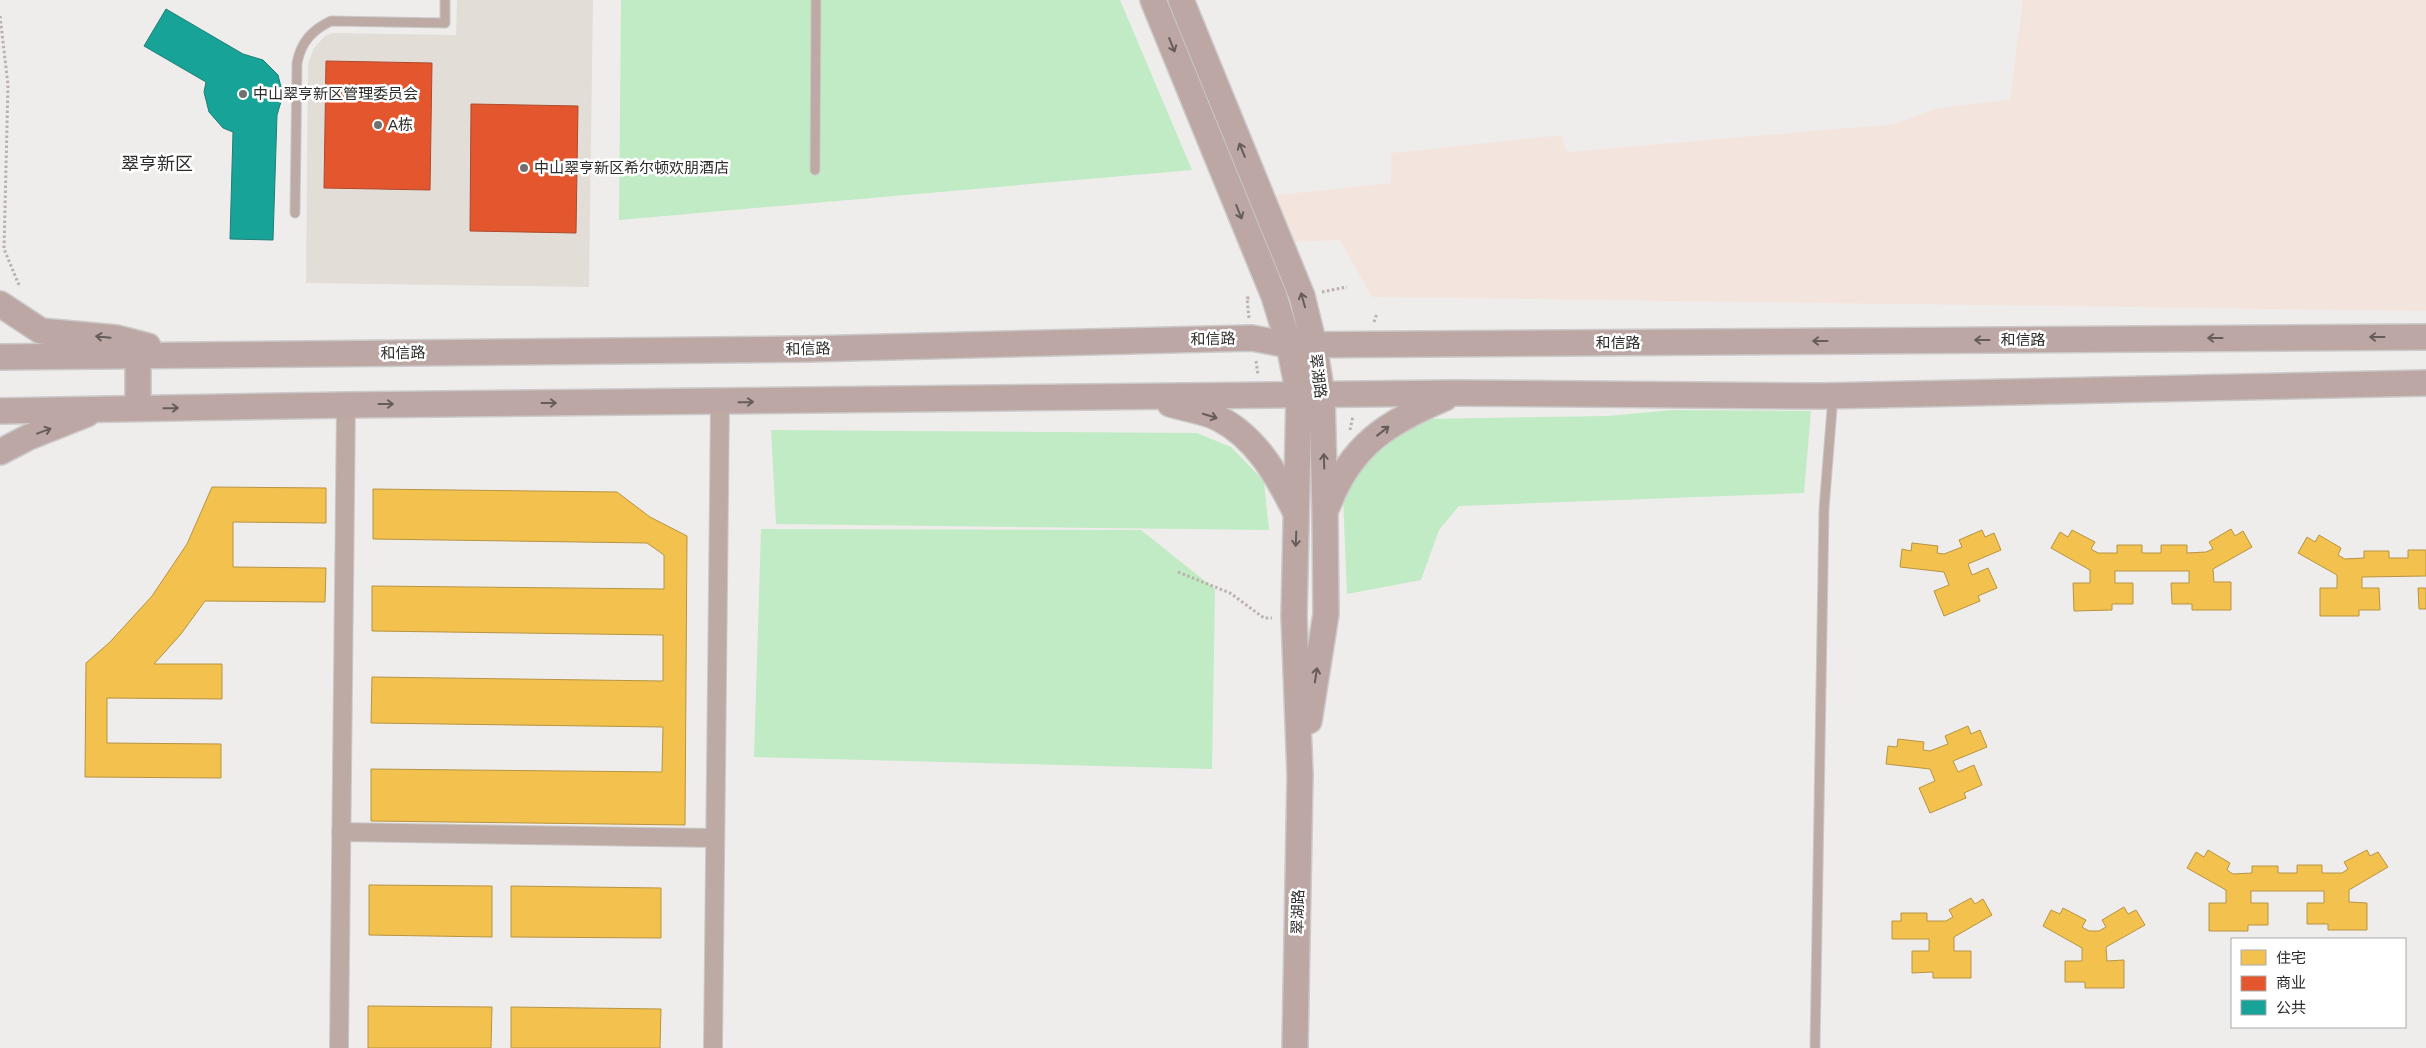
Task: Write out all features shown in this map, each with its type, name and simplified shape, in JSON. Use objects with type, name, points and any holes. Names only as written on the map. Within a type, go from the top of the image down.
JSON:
[{"type":"street","name":"翠湖路","points":[[1153,0],[1274,296],[1289,345],[1311,395],[1325,512],[1326,614],[1300,775]]},
{"type":"street","name":"翠湖路","points":[[1181,0],[1302,296],[1314,344],[1311,395],[1296,514],[1294,616],[1300,775],[1295,1048]]},
{"type":"street","points":[[0,304],[41,331],[117,338],[184,355]]},
{"type":"street","name":"和信路","points":[[0,357],[808,349],[1252,338],[1289,345],[2426,337]]},
{"type":"street","points":[[138,356],[138,408]]},
{"type":"street","points":[[0,411],[346,405],[1455,393],[1833,396],[2426,383]]},
{"type":"street","points":[[1325,512],[1345,468],[1363,448],[1408,414],[1455,393]]},
{"type":"street","points":[[1146,397],[1218,418],[1241,434],[1269,464],[1296,514]]},
{"type":"street","points":[[713,1048],[720,402]]},
{"type":"street","points":[[339,1048],[346,405]]},
{"type":"street","points":[[0,452],[29,437],[97,409]]},
{"type":"street","points":[[341,832],[715,838]]},
{"type":"lane","points":[[295,213],[297,63],[304,42],[320,26],[331,21],[445,23],[445,0]]},
{"type":"lane","points":[[815,170],[816,0]]},
{"type":"lane","points":[[1816,1048],[1824,509],[1833,396]]},
{"type":"path","points":[[0,16],[8,85],[4,249],[19,285]]},
{"type":"path","points":[[1178,572],[1230,593],[1264,618],[1294,616]]},
{"type":"shaded area","points":[[457,0],[593,0],[589,287],[306,283],[308,64],[314,48],[325,36],[333,33],[456,35]]},
{"type":"shaded area","points":[[2023,0],[2426,0],[2426,311],[1372,297],[1340,240],[1291,242],[1276,195],[1391,183],[1391,153],[1561,135],[1567,152],[1894,124],[1939,108],[2010,99]]},
{"type":"green space","points":[[621,0],[1120,0],[1192,170],[619,220]]},
{"type":"green space","points":[[1672,410],[1811,411],[1804,493],[1459,506],[1439,530],[1421,580],[1347,594],[1343,495],[1356,465],[1421,419],[1607,416]]},
{"type":"green space","points":[[771,430],[1197,433],[1231,447],[1264,481],[1269,530],[776,524]]},
{"type":"green space","points":[[761,529],[1141,530],[1215,589],[1212,769],[754,757]]},
{"type":"building: 住宅","points":[[212,487],[326,488],[326,523],[233,522],[233,567],[326,568],[325,602],[205,601],[181,634],[154,664],[222,664],[222,699],[107,698],[107,743],[221,744],[221,778],[85,777],[86,663],[110,642],[152,596],[187,544]]},
{"type":"building: 住宅","points":[[373,489],[617,492],[650,517],[687,536],[685,825],[371,821],[371,769],[662,772],[663,727],[371,723],[372,677],[663,681],[663,635],[372,631],[372,586],[664,589],[664,555],[647,543],[373,539]]},
{"type":"building: 住宅","points":[[2231,529],[2235,536],[2243,531],[2252,547],[2213,569],[2214,582],[2231,582],[2231,610],[2192,610],[2192,604],[2172,604],[2171,583],[2189,583],[2189,571],[2115,571],[2115,583],[2133,583],[2133,604],[2112,604],[2112,610],[2074,611],[2073,583],[2090,583],[2090,570],[2051,548],[2060,532],[2068,537],[2072,530],[2095,542],[2091,549],[2098,553],[2117,553],[2117,545],[2142,545],[2142,553],[2161,553],[2161,545],[2187,545],[2187,553],[2206,552],[2213,549],[2209,542]]},
{"type":"building: 住宅","points":[[1982,530],[1985,537],[1994,533],[2001,550],[1968,564],[1972,575],[1988,568],[1997,588],[1978,596],[1980,601],[1944,616],[1934,591],[1949,585],[1944,572],[1900,567],[1902,549],[1911,551],[1912,543],[1938,546],[1937,553],[1944,554],[1962,547],[1959,540]]},
{"type":"building: 住宅","points":[[2319,535],[2341,548],[2338,555],[2345,559],[2364,558],[2364,551],[2389,551],[2389,558],[2408,558],[2408,550],[2426,550],[2426,576],[2362,577],[2362,588],[2379,588],[2380,610],[2359,610],[2359,616],[2320,616],[2320,588],[2337,588],[2337,575],[2298,553],[2307,537],[2315,542]]},
{"type":"building: 住宅","points":[[2418,588],[2426,588],[2426,609],[2419,609]]},
{"type":"building: 住宅","points":[[1968,726],[1971,734],[1980,730],[1987,747],[1953,761],[1958,772],[1974,765],[1982,785],[1964,793],[1966,798],[1930,813],[1919,788],[1935,781],[1930,769],[1886,764],[1888,746],[1897,747],[1898,739],[1924,742],[1923,750],[1930,751],[1948,744],[1945,736]]},
{"type":"building: 住宅","points":[[2208,850],[2230,863],[2227,870],[2233,874],[2252,873],[2252,866],[2278,866],[2278,873],[2297,873],[2297,865],[2322,865],[2322,873],[2342,873],[2348,869],[2344,862],[2367,850],[2370,856],[2378,852],[2388,867],[2349,890],[2349,902],[2367,903],[2367,930],[2328,930],[2328,924],[2307,924],[2307,903],[2324,903],[2324,891],[2251,891],[2251,903],[2268,903],[2268,925],[2248,925],[2248,931],[2209,931],[2209,903],[2226,903],[2226,890],[2187,868],[2196,852],[2204,857]]},
{"type":"building: 住宅","points":[[369,885],[492,886],[492,937],[369,935]]},
{"type":"building: 住宅","points":[[511,886],[661,888],[661,938],[511,937]]},
{"type":"building: 住宅","points":[[1971,898],[1975,904],[1983,899],[1992,915],[1954,937],[1954,951],[1971,951],[1971,978],[1933,978],[1933,972],[1912,973],[1912,951],[1929,951],[1929,939],[1892,939],[1892,921],[1901,921],[1901,913],[1927,913],[1927,921],[1946,921],[1953,917],[1949,910]]},
{"type":"building: 住宅","points":[[2124,907],[2128,914],[2136,910],[2145,925],[2106,947],[2107,961],[2124,960],[2124,988],[2085,988],[2085,982],[2065,982],[2065,961],[2082,961],[2082,948],[2043,926],[2051,910],[2060,914],[2063,908],[2086,920],[2082,927],[2089,931],[2099,931],[2106,927],[2102,920]]},
{"type":"building: 住宅","points":[[368,1006],[492,1007],[491,1048],[368,1048]]},
{"type":"building: 住宅","points":[[511,1007],[661,1009],[660,1048],[511,1048]]},
{"type":"building: 商业","name":"A栋","points":[[326,61],[432,63],[430,190],[324,188]]},
{"type":"building: 商业","points":[[471,104],[578,106],[576,233],[470,231]]},
{"type":"building: 公共","points":[[166,9],[243,54],[263,60],[278,75],[283,95],[277,115],[273,240],[230,239],[233,132],[223,128],[209,112],[204,92],[206,82],[144,46]]},
{"type":"place","name":"中山翠亨新区管理委员会","points":[[243,94]]},
{"type":"place","name":"A栋","points":[[378,125]]},
{"type":"place","name":"中山翠亨新区希尔顿欢朋酒店","points":[[524,168]]},
{"type":"district","name":"翠亨新区","points":[[157,164]]}]
